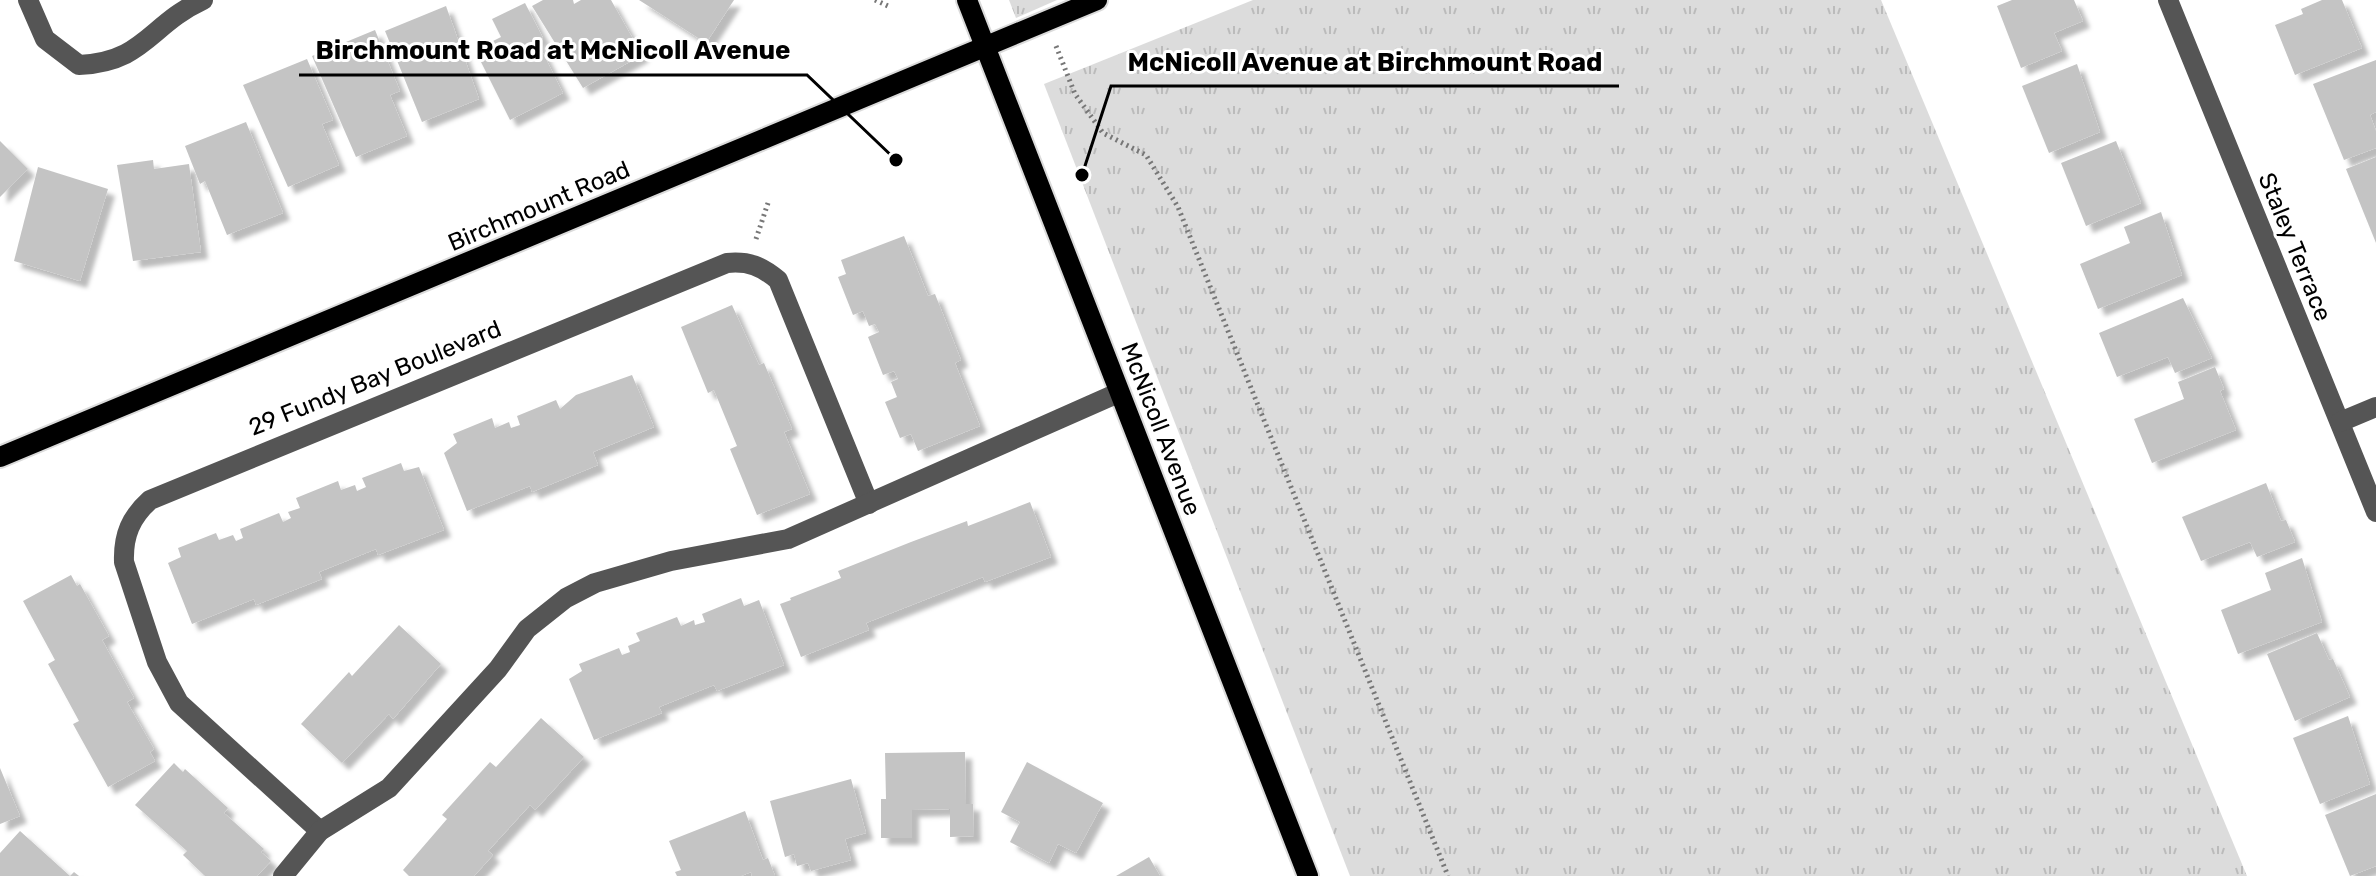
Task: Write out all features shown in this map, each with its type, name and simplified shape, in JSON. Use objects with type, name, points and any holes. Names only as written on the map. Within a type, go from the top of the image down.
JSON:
[{"type":"main road","name":"McNicoll Avenue","points":[[967,0],[1308,876]]},
{"type":"main road","name":"Birchmount Road","points":[[0,457],[1097,0]]},
{"type":"street","points":[[28,0],[45,39],[79,65],[107,64],[133,53],[177,12],[203,0]]},
{"type":"street","name":"Staley Terrace","points":[[2168,0],[2376,512]]},
{"type":"street","name":"29 Fundy Bay Boulevard","points":[[320,831],[193,718],[168,687],[124,562],[126,534],[140,509],[163,493],[727,263],[747,263]]},
{"type":"street","points":[[747,263],[762,267],[778,280],[869,504]]},
{"type":"street","points":[[283,876],[320,831],[389,788],[498,669],[527,629],[566,598],[595,583],[683,557],[788,539],[1118,393]]},
{"type":"street","points":[[2340,422],[2376,407]]},
{"type":"path","points":[[875,0],[888,6]]},
{"type":"path","points":[[1075,94],[1103,133],[1146,155],[1178,207],[1448,876]]},
{"type":"path","points":[[747,263],[768,203]]},
{"type":"green space","points":[[1009,0],[1057,0],[1016,18]]},
{"type":"green space","points":[[1253,0],[1881,0],[2247,876],[1350,876],[1044,84]]},
{"type":"building","points":[[543,0],[573,0],[574,4],[581,0],[611,0],[642,55],[583,88],[532,6]]},
{"type":"building","points":[[639,0],[734,0],[706,43]]},
{"type":"building","points":[[2012,0],[2074,0],[2083,21],[2054,33],[2062,51],[2021,68],[1997,6]]},
{"type":"building","points":[[2322,0],[2342,0],[2362,48],[2295,75],[2275,25],[2303,14],[2301,9]]},
{"type":"building","points":[[525,3],[543,38],[537,41],[563,93],[510,120],[475,50],[501,37],[492,19]]},
{"type":"building","points":[[446,6],[479,99],[422,122],[385,31]]},
{"type":"building","points":[[375,30],[400,91],[390,95],[407,136],[356,157],[312,56]]},
{"type":"building","points":[[307,59],[333,120],[322,124],[339,165],[288,187],[243,85]]},
{"type":"building","points":[[2376,60],[2376,112],[2370,115],[2376,131],[2376,148],[2344,160],[2313,84]]},
{"type":"building","points":[[2077,64],[2100,132],[2049,153],[2022,86]]},
{"type":"building","points":[[246,122],[283,213],[227,235],[205,181],[200,184],[185,146]]},
{"type":"building","points":[[0,141],[28,169],[0,197]]},
{"type":"building","points":[[2116,141],[2141,203],[2086,226],[2061,163]]},
{"type":"building","points":[[2376,157],[2376,243],[2346,169]]},
{"type":"building","points":[[153,160],[154,169],[189,164],[201,252],[133,261],[117,165]]},
{"type":"building","points":[[38,167],[108,189],[80,281],[14,261]]},
{"type":"building","points":[[2161,212],[2182,275],[2098,309],[2080,264],[2130,243],[2124,227]]},
{"type":"building","points":[[904,236],[928,296],[935,294],[961,360],[955,363],[980,426],[918,451],[911,434],[900,438],[885,402],[897,397],[891,382],[898,379],[894,371],[883,375],[868,337],[879,332],[875,324],[869,326],[863,311],[853,315],[838,277],[846,274],[841,260]]},
{"type":"building","points":[[2183,298],[2212,358],[2175,373],[2168,357],[2117,377],[2099,333]]},
{"type":"building","points":[[732,305],[759,365],[764,363],[792,429],[784,432],[810,494],[757,515],[730,449],[737,446],[714,390],[708,393],[681,327]]},
{"type":"building","points":[[2215,367],[2224,389],[2220,391],[2236,430],[2152,463],[2134,419],[2184,399],[2178,382]]},
{"type":"building","points":[[632,375],[654,427],[593,452],[598,465],[532,492],[530,486],[467,511],[444,453],[457,443],[453,434],[492,418],[495,428],[509,422],[511,428],[520,425],[517,416],[556,400],[560,409],[576,395]]},
{"type":"building","points":[[401,463],[404,471],[419,467],[444,530],[378,555],[376,549],[319,572],[322,579],[256,605],[254,599],[192,624],[168,563],[181,557],[178,548],[216,533],[219,540],[233,535],[236,541],[243,538],[240,529],[279,513],[283,522],[291,518],[288,512],[300,508],[296,498],[338,481],[341,490],[355,485],[357,491],[366,487],[362,478]]},
{"type":"building","points":[[2266,483],[2281,521],[2286,520],[2295,542],[2257,557],[2250,542],[2201,561],[2182,517]]},
{"type":"building","points":[[1030,502],[1051,557],[985,582],[983,577],[866,623],[869,630],[801,657],[780,604],[841,578],[838,571],[967,521],[968,526]]},
{"type":"building","points":[[2302,558],[2322,622],[2238,654],[2221,610],[2271,590],[2265,573]]},
{"type":"building","points":[[71,575],[77,586],[80,584],[109,636],[102,640],[134,698],[127,702],[154,749],[150,752],[155,761],[108,787],[73,724],[79,721],[48,664],[55,660],[23,601]]},
{"type":"building","points":[[741,598],[744,606],[759,600],[784,665],[717,691],[714,685],[659,707],[662,713],[594,740],[569,679],[582,671],[579,664],[619,648],[622,655],[630,652],[628,646],[640,641],[636,633],[677,617],[681,626],[694,620],[695,625],[705,622],[702,614]]},
{"type":"building","points":[[399,625],[441,664],[393,719],[389,714],[342,763],[301,724],[349,672],[352,676]]},
{"type":"building","points":[[2317,633],[2350,697],[2295,721],[2267,654]]},
{"type":"building","points":[[2348,716],[2370,784],[2320,804],[2293,738]]},
{"type":"building","points":[[541,718],[584,757],[535,810],[530,805],[488,851],[493,855],[474,876],[409,876],[403,870],[447,819],[442,815],[490,762],[496,767]]},
{"type":"building","points":[[965,752],[966,804],[973,804],[974,836],[950,837],[950,809],[912,810],[912,838],[881,838],[881,799],[886,799],[885,753]]},
{"type":"building","points":[[1027,762],[1103,803],[1076,853],[1058,844],[1049,863],[1010,842],[1020,822],[1001,812]]},
{"type":"building","points":[[174,763],[183,772],[185,769],[228,808],[224,813],[264,849],[261,852],[271,861],[257,876],[205,876],[183,855],[187,851],[135,805]]},
{"type":"building","points":[[0,768],[20,816],[0,824]]},
{"type":"building","points":[[851,779],[866,833],[845,839],[851,860],[811,871],[808,863],[797,866],[794,854],[785,857],[770,801]]},
{"type":"building","points":[[2376,794],[2376,866],[2350,876],[2325,815]]},
{"type":"building","points":[[745,811],[763,860],[768,858],[775,876],[752,876],[751,872],[741,876],[677,876],[675,872],[681,870],[669,841]]},
{"type":"building","points":[[20,831],[70,876],[0,876],[0,853]]},
{"type":"building","points":[[1149,857],[1160,876],[1116,876]]},
{"type":"place","name":"Birchmount Road at McNicoll Avenue","points":[[896,160]]},
{"type":"place","name":"McNicoll Avenue at Birchmount Road","points":[[1082,175]]}]
